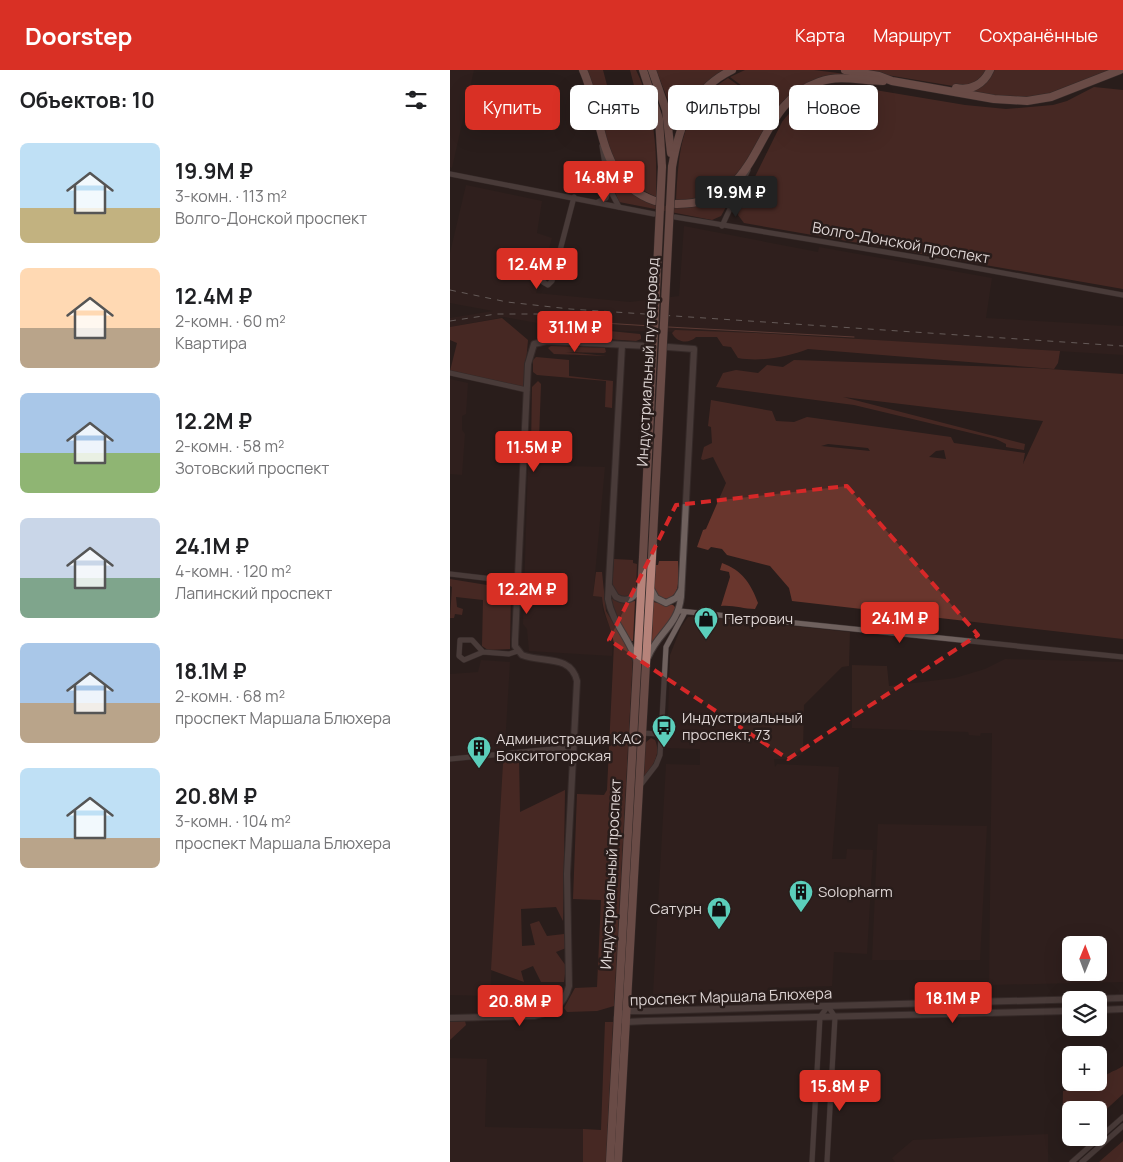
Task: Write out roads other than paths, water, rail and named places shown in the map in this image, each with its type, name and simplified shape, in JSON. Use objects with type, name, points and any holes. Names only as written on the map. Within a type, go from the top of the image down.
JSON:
[{"type":"main road","points":[[583,70],[592,95],[602,140],[611,163],[622,178],[636,191],[655,201]]},
{"type":"main road","name":"Индустриальный путепровод","points":[[642,557],[662,167],[659,119],[643,70]]},
{"type":"main road","points":[[652,70],[666,110],[672,167]]},
{"type":"main road","points":[[672,167],[679,130],[691,105],[711,83],[732,70]]},
{"type":"main road","points":[[845,70],[892,81],[994,99],[1028,100],[1050,97],[1120,70]]},
{"type":"main road","points":[[939,89],[974,87],[983,81],[990,70]]},
{"type":"main road","points":[[676,204],[695,203],[722,192],[738,180],[753,160],[779,112],[798,92],[821,81],[838,78],[892,81]]},
{"type":"main road","name":"Индустриальный путепровод","points":[[652,557],[672,167]]},
{"type":"main road","name":"Индустриальный проспект","points":[[610,1162],[642,557]]},
{"type":"main road","name":"Индустриальный проспект","points":[[618,1162],[652,557]]},
{"type":"street","points":[[602,140],[610,188],[619,207]]},
{"type":"street","points":[[722,226],[753,160]]},
{"type":"street","points":[[450,174],[654,214]]},
{"type":"street","points":[[598,202],[606,198],[610,188]]},
{"type":"street","points":[[552,274],[574,197]]},
{"type":"street","name":"Волго-Донской проспект","points":[[675,217],[1123,295]]},
{"type":"street","points":[[518,652],[515,640],[528,364],[534,344],[542,341],[648,346]]},
{"type":"street","points":[[622,345],[608,583],[610,608],[633,650],[636,662]]},
{"type":"street","points":[[638,787],[659,760],[665,659],[668,640],[682,612],[681,589],[694,348],[668,347]]},
{"type":"street","points":[[450,373],[527,390]]},
{"type":"street","points":[[450,574],[519,582]]},
{"type":"street","points":[[608,583],[616,597],[626,600],[632,599],[641,586]]},
{"type":"street","points":[[650,587],[656,598],[666,603],[676,598],[681,589]]},
{"type":"street","points":[[645,662],[651,649],[682,612]]},
{"type":"street","points":[[682,612],[1123,657]]},
{"type":"street","points":[[450,1018],[534,1016],[546,1013],[564,1000],[569,986],[567,883],[577,681],[574,671],[566,664],[527,657],[518,652],[509,654],[483,652],[464,660],[459,656],[460,640],[472,640],[483,652]]},
{"type":"street","points":[[641,734],[661,734]]},
{"type":"street","points":[[450,758],[574,746]]},
{"type":"street","name":"проспект Маршала Блюхера","points":[[1062,1010],[626,1022],[617,1018],[626,1011],[1123,998]]},
{"type":"street","points":[[812,1162],[820,1017],[828,1006],[835,1017],[828,1162]]},
{"type":"street","points":[[1107,1010],[1123,1009]]},
{"type":"street","points":[[1107,1130],[1123,1117]]},
{"type":"street","points":[[1082,1162],[1123,1126]]},
{"type":"street","points":[[1072,1162],[1090,1146]]},
{"type":"waterway","points":[[587,322],[651,326]]},
{"type":"waterway","points":[[668,327],[854,337]]},
{"type":"railway","points":[[450,290],[507,302],[570,309],[1123,346]]},
{"type":"railway","points":[[450,321],[496,314],[552,314]]},
{"type":"place","name":"Петрович","points":[[706,640]]},
{"type":"place","name":"Индустриальный проспект, 73","points":[[664,748]]},
{"type":"place","name":"Администрация КАС Бокситогорская","points":[[479,769]]},
{"type":"place","name":"Solopharm","points":[[801,913]]},
{"type":"place","name":"Сатурн","points":[[719,930]]}]
